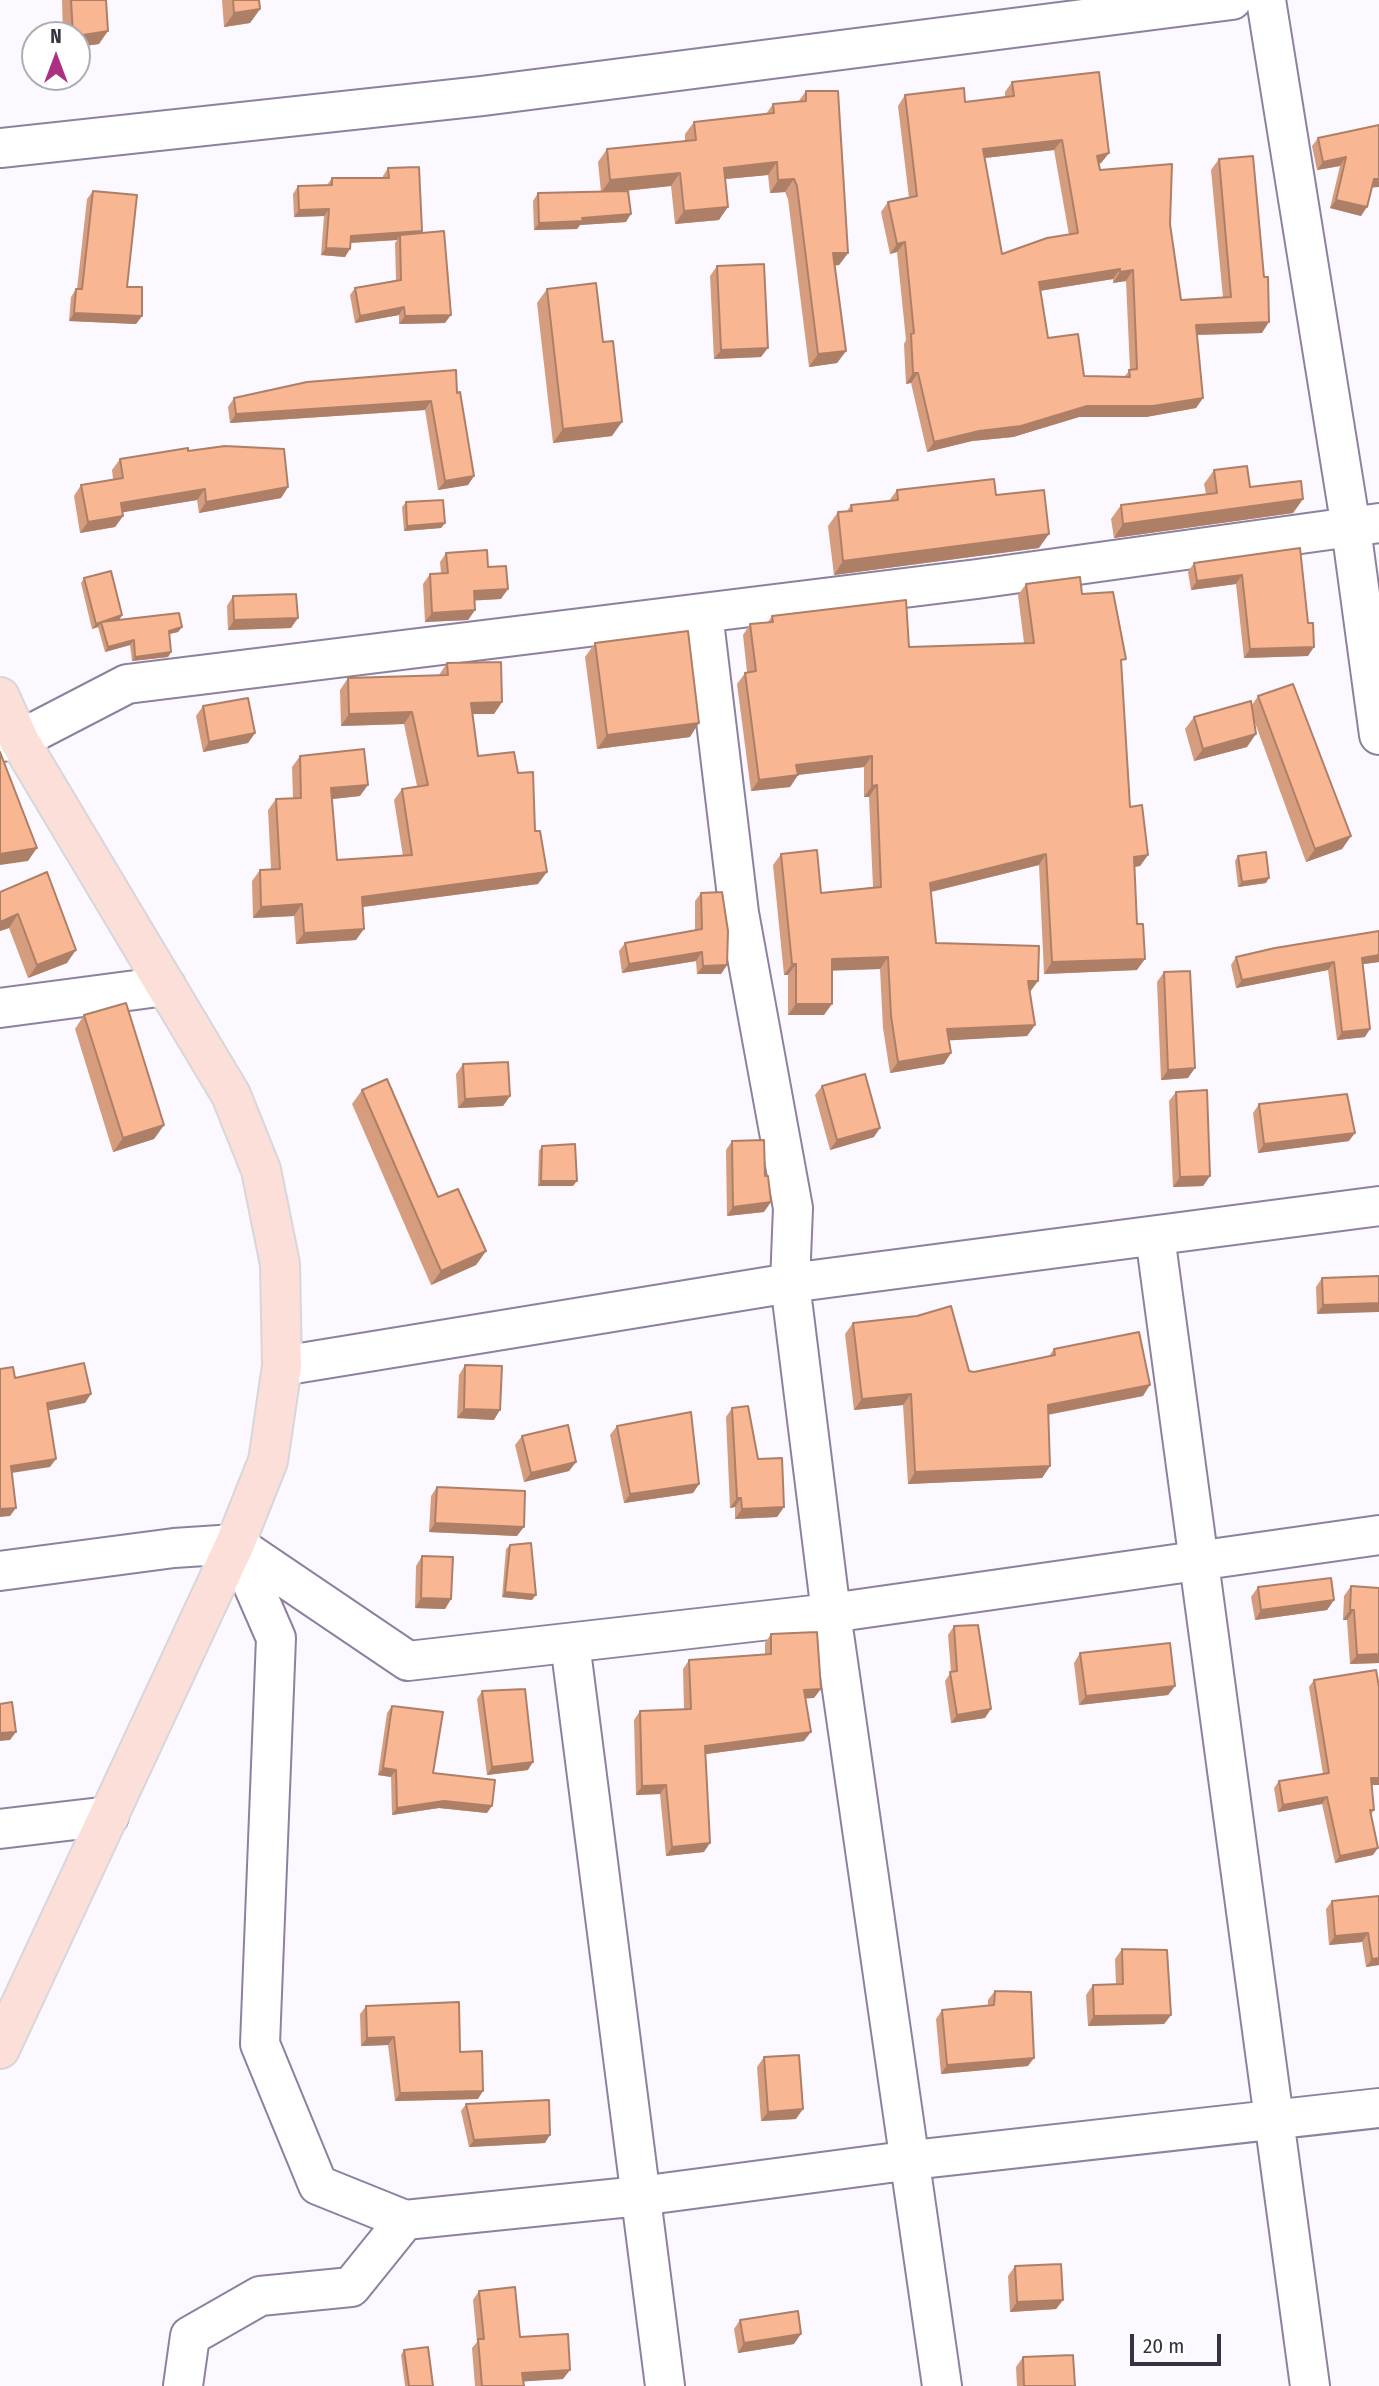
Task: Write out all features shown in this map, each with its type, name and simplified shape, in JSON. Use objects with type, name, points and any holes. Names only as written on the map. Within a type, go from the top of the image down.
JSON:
[{"type":"main road","points":[[0,697],[9,741],[166,986],[231,1095],[261,1170],[280,1264],[282,1366],[268,1461],[235,1544],[0,2049]]},
{"type":"street","points":[[0,148],[482,96],[1232,0]]},
{"type":"street","points":[[1266,0],[1365,525],[1379,735]]},
{"type":"street","points":[[9,741],[127,684],[703,613],[1365,525]]},
{"type":"street","points":[[703,613],[738,912],[793,1208],[790,1283],[831,1613],[912,2160],[942,2386]]},
{"type":"street","points":[[0,1008],[166,986]]},
{"type":"street","points":[[282,1366],[790,1283],[1379,1206]]},
{"type":"street","points":[[1155,1236],[1310,2386]]},
{"type":"street","points":[[0,1571],[174,1548],[235,1544],[408,1661],[831,1613],[1379,1535]]},
{"type":"street","points":[[235,1544],[276,1638],[260,2044],[318,2185],[405,2220],[640,2196],[912,2160],[1379,2108]]},
{"type":"street","points":[[570,1643],[665,2386]]},
{"type":"street","points":[[0,1829],[109,1816]]},
{"type":"street","points":[[183,2386],[190,2336],[260,2296],[351,2287],[405,2220]]},
{"type":"building","points":[[71,0],[106,0],[108,31],[91,34],[91,21],[72,21]]},
{"type":"building","points":[[233,0],[259,0],[260,9],[234,13]]},
{"type":"building","points":[[1099,72],[1109,153],[1097,156],[1100,170],[1172,164],[1170,224],[1181,300],[1231,297],[1219,159],[1253,156],[1264,277],[1268,277],[1269,322],[1196,325],[1203,398],[1153,406],[1087,406],[1021,426],[979,431],[934,442],[918,373],[913,373],[911,334],[914,333],[905,242],[897,244],[888,202],[917,196],[905,95],[964,88],[965,102],[1014,96],[1012,82]],"holes":[[[1062,140],[1078,233],[1047,238],[1002,254],[983,149]],[[1120,269],[1120,272],[1133,270],[1137,369],[1129,370],[1130,377],[1084,376],[1078,334],[1048,338],[1039,282]]]},
{"type":"building","points":[[806,91],[838,91],[848,253],[833,253],[846,351],[818,354],[797,186],[794,179],[778,180],[777,162],[724,168],[728,207],[684,211],[680,173],[610,180],[607,149],[696,140],[694,122],[774,113],[773,104],[806,101]]},
{"type":"building","points":[[1379,125],[1379,179],[1374,179],[1367,207],[1336,200],[1346,157],[1323,162],[1318,138]]},
{"type":"building","points":[[419,167],[422,231],[351,236],[350,249],[326,248],[329,209],[299,210],[298,186],[332,185],[332,178],[389,178],[388,168]]},
{"type":"building","points":[[93,191],[137,195],[127,287],[142,287],[142,316],[74,313],[76,289],[82,289]]},
{"type":"building","points":[[628,191],[631,214],[582,218],[583,221],[539,223],[538,193]]},
{"type":"building","points":[[444,231],[451,315],[405,316],[404,307],[360,316],[355,288],[401,280],[400,235]]},
{"type":"building","points":[[764,264],[768,348],[721,350],[717,266]]},
{"type":"building","points":[[596,283],[603,342],[613,341],[622,422],[563,429],[547,289]]},
{"type":"building","points":[[456,370],[457,393],[460,392],[474,476],[445,481],[431,401],[236,414],[234,398],[307,382]]},
{"type":"building","points":[[225,446],[284,449],[288,487],[206,502],[205,489],[121,503],[123,516],[88,522],[81,485],[123,478],[120,459],[188,448],[188,451]]},
{"type":"building","points":[[1247,466],[1250,487],[1301,481],[1303,499],[1123,524],[1121,505],[1217,493],[1214,470]]},
{"type":"building","points":[[994,479],[996,495],[1044,490],[1049,534],[843,561],[838,512],[852,511],[851,505],[898,500],[897,490]]},
{"type":"building","points":[[443,500],[445,523],[407,526],[406,502]]},
{"type":"building","points":[[1300,548],[1308,623],[1313,623],[1314,647],[1250,649],[1242,575],[1197,581],[1194,563]]},
{"type":"building","points":[[487,550],[488,567],[506,566],[508,589],[474,591],[475,610],[432,613],[430,574],[448,573],[446,553]]},
{"type":"building","points":[[111,571],[122,615],[96,624],[84,578]]},
{"type":"building","points":[[1080,577],[1082,594],[1113,592],[1126,659],[1121,660],[1130,807],[1142,805],[1148,855],[1134,857],[1137,924],[1143,924],[1145,959],[1052,962],[1046,854],[930,883],[936,943],[1039,946],[1038,981],[1028,981],[1035,1025],[947,1029],[951,1053],[898,1062],[891,1016],[888,957],[832,959],[832,1004],[796,1004],[796,964],[792,964],[781,854],[817,850],[821,893],[881,887],[877,785],[872,786],[872,756],[796,765],[798,775],[759,780],[745,673],[756,671],[750,624],[773,622],[772,616],[906,600],[909,647],[1034,643],[1026,584]]},
{"type":"building","points":[[296,594],[298,618],[234,620],[233,596]]},
{"type":"building","points":[[179,613],[182,627],[169,631],[171,652],[135,657],[134,640],[108,647],[101,622]]},
{"type":"building","points":[[688,631],[699,723],[607,735],[595,643]]},
{"type":"building","points":[[501,662],[502,702],[471,703],[478,756],[514,752],[518,773],[533,772],[535,831],[540,831],[547,872],[362,897],[364,929],[304,933],[302,904],[261,907],[260,870],[280,869],[276,799],[301,798],[300,756],[364,749],[368,785],[331,788],[337,860],[412,855],[402,789],[428,785],[412,712],[349,714],[348,678],[448,675],[447,663]]},
{"type":"building","points":[[1293,684],[1351,836],[1315,849],[1258,696]]},
{"type":"building","points":[[248,698],[255,733],[209,742],[203,706]]},
{"type":"building","points":[[1251,701],[1256,734],[1203,749],[1194,717]]},
{"type":"building","points":[[0,752],[37,848],[0,854]]},
{"type":"building","points":[[1266,852],[1269,878],[1242,882],[1238,856]]},
{"type":"building","points":[[47,872],[76,950],[37,965],[18,914],[0,922],[0,892]]},
{"type":"building","points":[[722,892],[728,931],[727,965],[703,966],[702,952],[629,964],[625,943],[702,929],[701,893]]},
{"type":"building","points":[[1379,931],[1379,955],[1362,958],[1370,1029],[1342,1032],[1334,962],[1242,980],[1236,957]]},
{"type":"building","points":[[1190,971],[1195,1068],[1168,1070],[1164,972]]},
{"type":"building","points":[[126,1003],[164,1125],[123,1138],[84,1015]]},
{"type":"building","points":[[508,1062],[510,1096],[465,1099],[463,1064]]},
{"type":"building","points":[[865,1074],[880,1128],[837,1140],[822,1086]]},
{"type":"building","points":[[387,1079],[438,1197],[458,1189],[486,1251],[441,1271],[362,1090]]},
{"type":"building","points":[[1207,1090],[1210,1176],[1180,1177],[1176,1092]]},
{"type":"building","points":[[1347,1094],[1355,1133],[1264,1144],[1259,1104]]},
{"type":"building","points":[[764,1140],[765,1176],[768,1176],[771,1202],[733,1207],[732,1141]]},
{"type":"building","points":[[575,1144],[577,1181],[541,1181],[542,1146]]},
{"type":"building","points":[[1379,1276],[1379,1303],[1323,1305],[1322,1278]]},
{"type":"building","points":[[951,1306],[969,1371],[1055,1355],[1054,1349],[1139,1332],[1150,1385],[1048,1405],[1050,1466],[915,1472],[911,1394],[862,1399],[853,1323],[917,1316]]},
{"type":"building","points":[[84,1363],[91,1394],[47,1403],[56,1459],[11,1466],[16,1508],[0,1509],[0,1369],[13,1367],[15,1378]]},
{"type":"building","points":[[465,1365],[502,1366],[500,1410],[464,1409]]},
{"type":"building","points":[[748,1406],[758,1459],[782,1458],[784,1507],[742,1509],[741,1498],[737,1498],[732,1408]]},
{"type":"building","points":[[691,1412],[699,1484],[630,1494],[617,1426]]},
{"type":"building","points":[[568,1425],[576,1462],[531,1473],[522,1436]]},
{"type":"building","points":[[437,1487],[525,1491],[524,1527],[435,1523]]},
{"type":"building","points":[[531,1543],[536,1595],[505,1592],[510,1545]]},
{"type":"building","points":[[422,1556],[453,1557],[451,1599],[421,1598]]},
{"type":"building","points":[[1331,1578],[1334,1600],[1261,1610],[1258,1587]]},
{"type":"building","points":[[1351,1586],[1379,1588],[1379,1654],[1357,1655],[1354,1610],[1350,1610]]},
{"type":"building","points":[[978,1625],[991,1709],[957,1715],[950,1672],[957,1671],[954,1626]]},
{"type":"building","points":[[817,1632],[821,1689],[804,1690],[811,1732],[705,1746],[710,1843],[672,1847],[666,1785],[642,1786],[640,1711],[691,1709],[689,1660],[771,1654],[771,1634]]},
{"type":"building","points":[[1170,1643],[1175,1686],[1086,1696],[1080,1653]]},
{"type":"building","points":[[1376,1670],[1379,1687],[1379,1778],[1371,1778],[1374,1810],[1370,1810],[1378,1848],[1340,1856],[1327,1797],[1283,1805],[1279,1781],[1329,1773],[1314,1680]]},
{"type":"building","points":[[525,1689],[533,1762],[492,1767],[482,1691]]},
{"type":"building","points":[[12,1702],[16,1732],[0,1733],[0,1704]]},
{"type":"building","points":[[392,1706],[443,1712],[433,1773],[495,1780],[492,1806],[444,1801],[397,1808],[396,1770],[383,1768]]},
{"type":"building","points":[[1379,1896],[1379,1958],[1372,1959],[1368,1933],[1335,1936],[1332,1901]]},
{"type":"building","points":[[1122,1949],[1167,1950],[1171,2015],[1094,2016],[1093,1985],[1123,1984]]},
{"type":"building","points":[[995,1991],[1031,1992],[1034,2058],[947,2065],[942,2010],[994,2005]]},
{"type":"building","points":[[459,2002],[460,2052],[482,2051],[483,2091],[400,2093],[394,2037],[367,2038],[366,2006]]},
{"type":"building","points":[[799,2055],[803,2109],[768,2112],[764,2057]]},
{"type":"building","points":[[549,2100],[550,2135],[474,2140],[466,2104]]},
{"type":"building","points":[[1061,2264],[1063,2300],[1017,2302],[1015,2266]]},
{"type":"building","points":[[515,2287],[520,2337],[568,2334],[570,2370],[522,2373],[524,2386],[482,2386],[478,2339],[484,2339],[479,2291]]},
{"type":"building","points":[[798,2311],[801,2334],[744,2343],[740,2320]]},
{"type":"building","points":[[428,2347],[433,2386],[409,2386],[404,2350]]},
{"type":"building","points":[[1073,2355],[1075,2386],[1024,2386],[1023,2357]]}]
